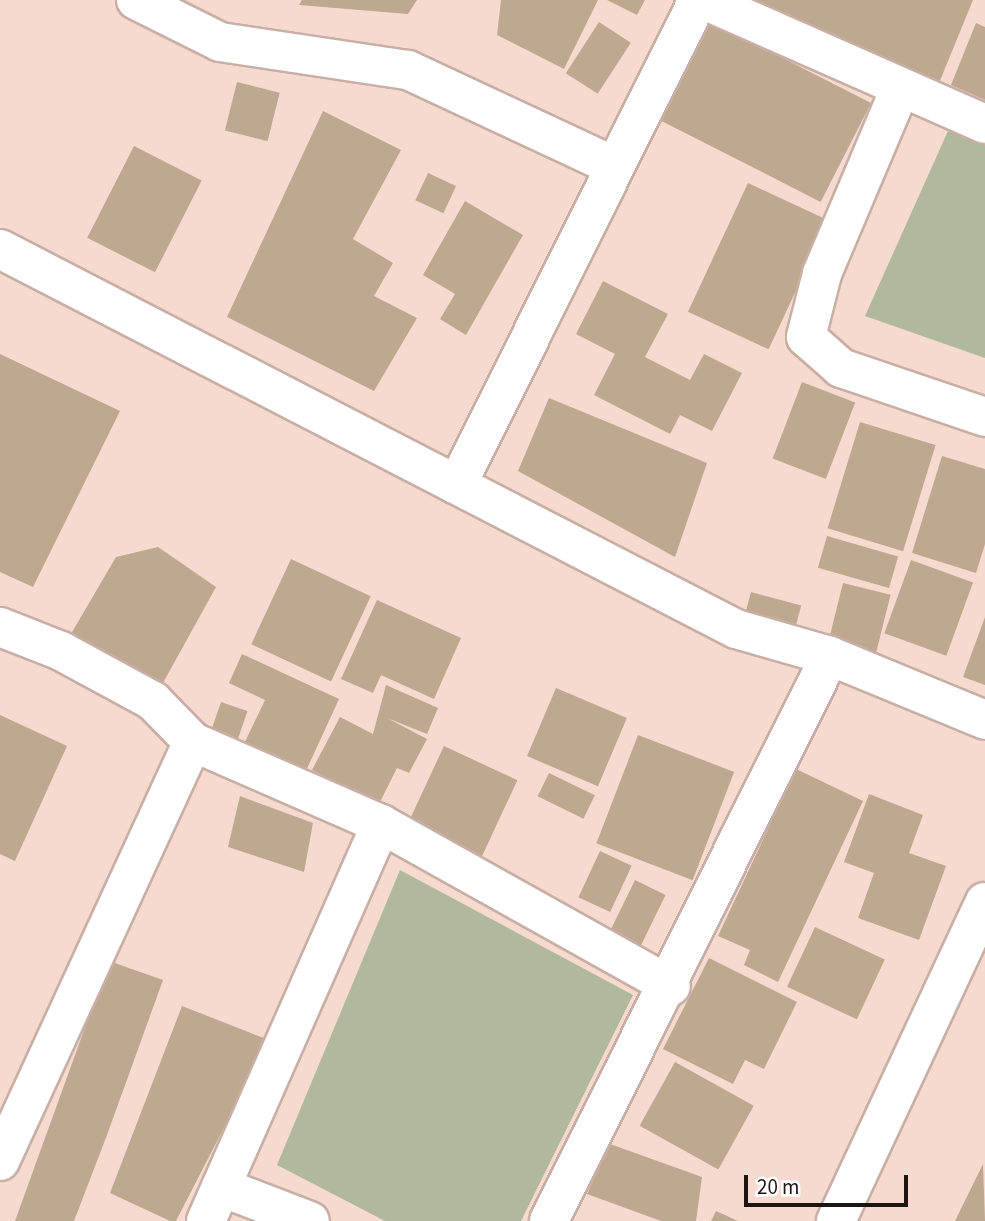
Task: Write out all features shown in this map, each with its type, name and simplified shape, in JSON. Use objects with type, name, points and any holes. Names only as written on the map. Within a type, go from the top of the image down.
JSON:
[{"type":"street","points":[[136,0],[220,42],[408,70],[614,166]]},
{"type":"street","points":[[457,485],[698,0]]},
{"type":"street","points":[[704,0],[900,89],[985,124]]},
{"type":"street","points":[[900,89],[822,274],[806,337],[841,368],[985,417]]},
{"type":"street","points":[[0,249],[736,629],[830,656],[985,720]]},
{"type":"street","points":[[0,627],[61,651],[153,701],[194,741],[381,824],[671,986]]},
{"type":"street","points":[[549,1221],[671,986],[830,656]]},
{"type":"street","points":[[0,1161],[194,741]]},
{"type":"street","points":[[310,1221],[214,1204],[381,824]]},
{"type":"street","points":[[836,1221],[985,902]]},
{"type":"green space","points":[[952,122],[985,136],[985,358],[865,316]]},
{"type":"green space","points":[[400,870],[633,995],[521,1221],[385,1221],[277,1165]]},
{"type":"building","points":[[302,0],[417,0],[408,14],[299,5]]},
{"type":"building","points":[[501,0],[598,0],[564,69],[497,35]]},
{"type":"building","points":[[607,0],[645,0],[637,15]]},
{"type":"building","points":[[740,0],[973,0],[937,88]]},
{"type":"building","points":[[708,20],[871,103],[821,202],[658,119]]},
{"type":"building","points":[[599,22],[631,43],[598,94],[566,73]]},
{"type":"building","points":[[976,23],[985,27],[985,100],[951,85]]},
{"type":"building","points":[[237,82],[280,93],[268,141],[225,131]]},
{"type":"building","points":[[323,111],[401,150],[353,239],[393,263],[374,296],[417,318],[374,391],[227,317]]},
{"type":"building","points":[[134,146],[202,181],[155,272],[87,238]]},
{"type":"building","points":[[428,173],[456,186],[443,213],[415,200]]},
{"type":"building","points":[[748,183],[829,221],[769,349],[688,312]]},
{"type":"building","points":[[465,201],[523,235],[466,335],[440,319],[455,294],[423,275]]},
{"type":"building","points":[[603,281],[668,314],[645,357],[690,380],[704,354],[742,373],[712,431],[680,415],[670,434],[594,395],[615,354],[576,334]]},
{"type":"building","points":[[0,354],[120,411],[33,587],[0,572]]},
{"type":"building","points":[[802,382],[855,402],[826,479],[773,459]]},
{"type":"building","points":[[549,398],[707,463],[675,557],[518,471]]},
{"type":"building","points":[[860,422],[936,445],[903,551],[828,528]]},
{"type":"building","points":[[942,456],[985,469],[985,544],[976,573],[912,553]]},
{"type":"building","points":[[827,536],[898,556],[889,588],[818,568]]},
{"type":"building","points":[[158,547],[216,587],[153,701],[61,651],[116,557]]},
{"type":"building","points":[[291,559],[371,596],[331,681],[251,644]]},
{"type":"building","points":[[911,560],[973,583],[946,656],[884,633]]},
{"type":"building","points":[[843,583],[891,595],[876,653],[828,641]]},
{"type":"building","points":[[751,592],[801,605],[795,628],[745,614]]},
{"type":"building","points":[[377,600],[461,638],[434,699],[381,675],[373,693],[341,679]]},
{"type":"building","points":[[985,617],[985,685],[963,677]]},
{"type":"building","points":[[242,654],[339,699],[305,773],[244,744],[265,700],[229,683]]},
{"type":"building","points":[[386,685],[438,708],[427,734],[387,718],[427,739],[409,773],[397,768],[379,804],[312,770],[340,717],[373,734]]},
{"type":"building","points":[[556,688],[627,718],[598,786],[527,756]]},
{"type":"building","points":[[221,702],[247,711],[237,742],[210,733]]},
{"type":"building","points":[[0,715],[67,746],[15,861],[0,854]]},
{"type":"building","points":[[638,735],[734,772],[693,880],[596,843]]},
{"type":"building","points":[[444,746],[517,780],[478,865],[404,831]]},
{"type":"building","points":[[796,769],[863,801],[778,982],[744,965],[750,950],[718,936]]},
{"type":"building","points":[[549,773],[595,795],[583,819],[538,796]]},
{"type":"building","points":[[869,794],[923,815],[909,853],[946,866],[919,940],[858,918],[874,873],[844,862]]},
{"type":"building","points":[[240,796],[313,823],[304,872],[228,847]]},
{"type":"building","points":[[600,851],[632,866],[610,912],[578,897]]},
{"type":"building","points":[[635,880],[666,895],[640,948],[609,933]]},
{"type":"building","points":[[815,927],[885,960],[857,1019],[787,987]]},
{"type":"building","points":[[709,958],[797,1002],[764,1069],[745,1060],[733,1084],[663,1049]]},
{"type":"building","points":[[109,961],[163,980],[107,1135],[74,1221],[15,1221]]},
{"type":"building","points":[[182,1006],[269,1040],[176,1221],[170,1221],[110,1193]]},
{"type":"building","points":[[675,1062],[754,1106],[718,1169],[640,1126]]},
{"type":"building","points":[[610,1144],[702,1177],[696,1221],[661,1221],[587,1194]]},
{"type":"building","points":[[983,1164],[985,1221],[955,1221]]},
{"type":"building","points":[[716,1211],[738,1221],[711,1221]]}]
